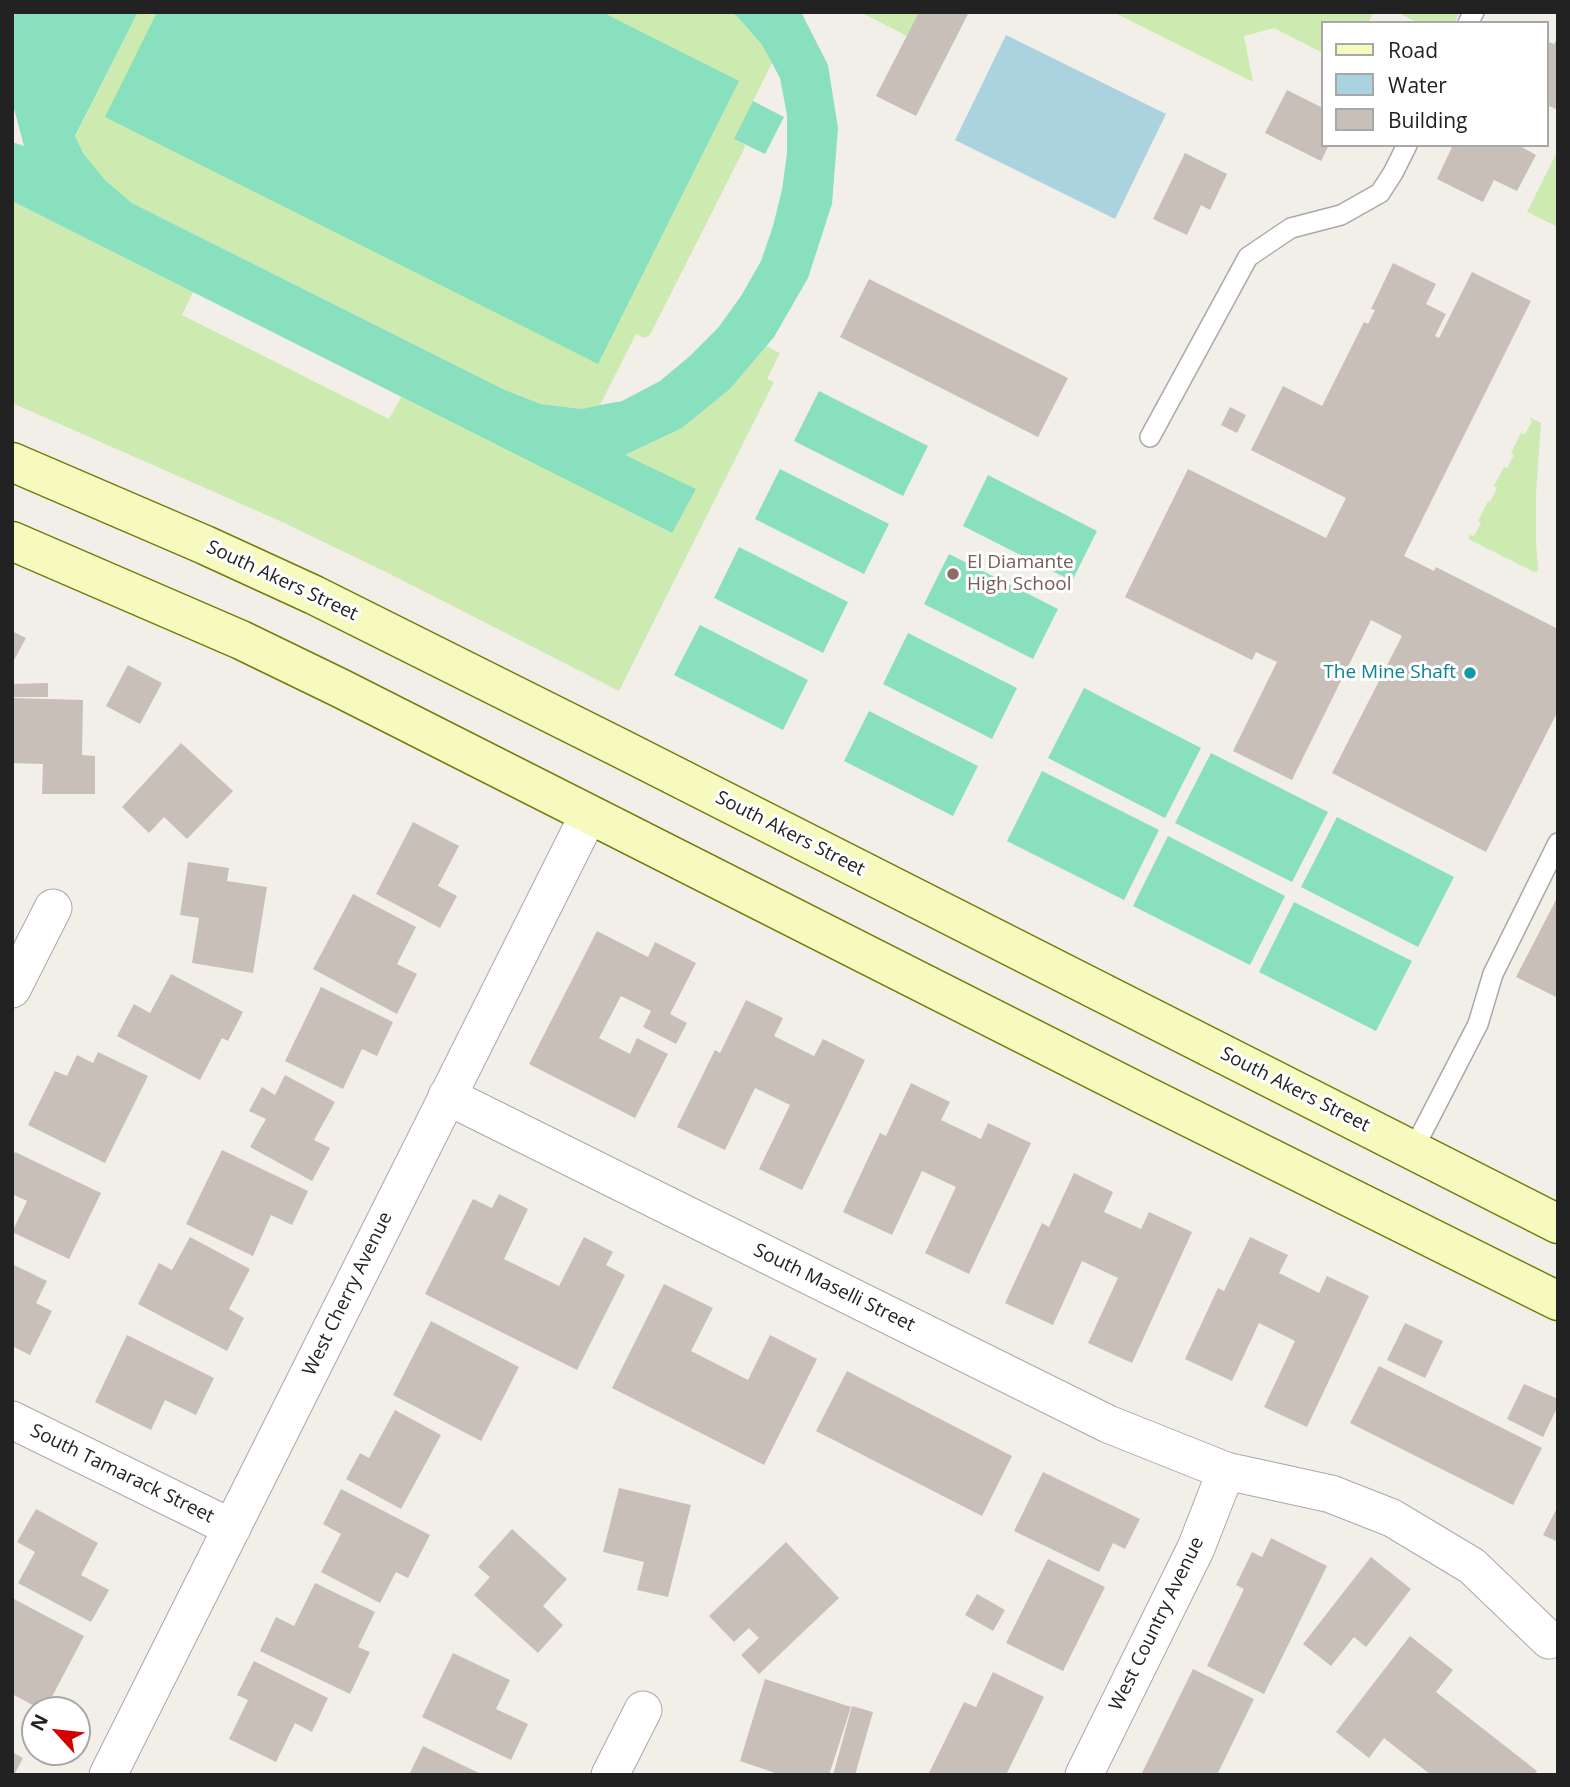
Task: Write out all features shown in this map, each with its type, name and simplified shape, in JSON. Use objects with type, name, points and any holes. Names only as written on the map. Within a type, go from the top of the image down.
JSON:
[{"type":"main road","name":"South Akers Street","points":[[12,462],[314,595],[1558,1224]]},
{"type":"main road","points":[[12,541],[253,646],[1558,1301]]},
{"type":"street","name":"West Cherry Avenue","points":[[108,1775],[589,814]]},
{"type":"street","points":[[12,989],[53,908]]},
{"type":"street","name":"South Maselli Street","points":[[447,1096],[1108,1424],[1226,1471],[1331,1494],[1392,1518],[1472,1566],[1549,1640]]},
{"type":"street","name":"South Tamarack Street","points":[[12,1420],[232,1528]]},
{"type":"street","name":"West Country Avenue","points":[[1084,1775],[1196,1548],[1226,1471]]},
{"type":"street","points":[[610,1775],[643,1710]]},
{"type":"lane","points":[[1150,437],[1248,257],[1291,228],[1341,215],[1380,193],[1406,147]]},
{"type":"lane","points":[[1413,1150],[1478,1024],[1493,974],[1558,843]]},
{"type":"green space","points":[[15,12],[138,12],[75,136],[83,153],[105,180],[132,203],[505,390],[541,404],[582,409],[622,401],[660,381],[718,328],[761,261],[782,190],[787,153],[787,115],[780,78],[762,45],[737,16],[730,12],[801,12],[828,65],[838,128],[832,204],[808,278],[774,337],[730,389],[682,428],[625,455],[696,489],[672,533],[12,201],[12,142],[24,146],[12,101],[12,28]]},
{"type":"green space","points":[[138,12],[730,12],[737,16],[762,45],[772,63],[734,139],[745,147],[650,335],[644,338],[636,334],[600,405],[582,409],[541,404],[505,390],[132,203],[105,180],[83,153],[75,137]]},
{"type":"green space","points":[[157,12],[602,12],[739,81],[598,364],[105,117]]},
{"type":"green space","points":[[860,12],[919,12],[907,36]]},
{"type":"green space","points":[[1113,12],[1374,12],[1369,21],[1322,21],[1322,52],[1274,28],[1244,36],[1253,82]]},
{"type":"green space","points":[[1397,12],[1460,12],[1455,21],[1414,21]]},
{"type":"green space","points":[[753,101],[784,117],[765,154],[734,139]]},
{"type":"green space","points":[[1558,150],[1558,227],[1527,212]]},
{"type":"green space","points":[[12,201],[193,292],[182,315],[389,419],[401,397],[672,533],[625,455],[682,428],[730,389],[766,346],[780,353],[767,379],[774,382],[619,691],[280,521],[12,403]]},
{"type":"green space","points":[[819,391],[928,446],[903,496],[794,441]]},
{"type":"green space","points":[[1529,417],[1541,423],[1536,494],[1538,571],[1534,572],[1468,539],[1470,535],[1474,536],[1481,523],[1478,521],[1497,488],[1494,486],[1504,467],[1507,468],[1514,455],[1511,453],[1521,433],[1525,434],[1532,421]]},
{"type":"green space","points":[[780,469],[889,524],[864,574],[755,519]]},
{"type":"green space","points":[[988,475],[1097,531],[1072,581],[963,526]]},
{"type":"green space","points":[[739,547],[848,602],[823,653],[714,598]]},
{"type":"green space","points":[[949,554],[1058,609],[1033,659],[924,604]]},
{"type":"green space","points":[[700,625],[808,680],[783,730],[674,675]]},
{"type":"green space","points":[[908,633],[1017,688],[992,739],[883,684]]},
{"type":"green space","points":[[1084,688],[1201,748],[1165,818],[1048,758]]},
{"type":"green space","points":[[869,711],[978,766],[953,816],[844,761]]},
{"type":"green space","points":[[1211,753],[1328,812],[1292,882],[1175,823]]},
{"type":"green space","points":[[1042,771],[1159,830],[1124,900],[1007,841]]},
{"type":"green space","points":[[1337,817],[1454,877],[1418,947],[1301,887]]},
{"type":"green space","points":[[1168,836],[1285,896],[1250,965],[1133,906]]},
{"type":"green space","points":[[1294,902],[1412,961],[1376,1031],[1259,972]]},
{"type":"water","points":[[1006,35],[1166,114],[1115,219],[955,140]]},
{"type":"building","points":[[919,12],[969,12],[916,116],[876,96]]},
{"type":"building","points":[[1558,37],[1558,110],[1549,106],[1549,42],[1554,44]]},
{"type":"building","points":[[1287,90],[1322,108],[1322,147],[1328,147],[1321,161],[1265,133]]},
{"type":"building","points":[[1452,147],[1522,147],[1536,155],[1517,191],[1494,180],[1483,202],[1437,179]]},
{"type":"building","points":[[1185,153],[1227,174],[1210,210],[1201,205],[1187,235],[1153,219]]},
{"type":"building","points":[[1393,263],[1436,284],[1426,304],[1446,314],[1435,336],[1439,338],[1472,272],[1531,301],[1404,556],[1434,571],[1436,567],[1558,629],[1558,711],[1486,852],[1332,773],[1402,636],[1371,620],[1292,780],[1233,751],[1277,662],[1256,652],[1252,660],[1125,597],[1188,469],[1326,538],[1346,498],[1251,450],[1283,386],[1322,406],[1364,322],[1368,324],[1375,310],[1371,309]]},
{"type":"building","points":[[869,279],[1068,378],[1038,437],[840,337]]},
{"type":"building","points":[[1230,407],[1246,415],[1237,433],[1221,425]]},
{"type":"building","points":[[12,631],[26,638],[12,664]]},
{"type":"building","points":[[128,665],[162,683],[140,724],[106,706]]},
{"type":"building","points":[[48,683],[48,697],[14,697],[14,684]]},
{"type":"building","points":[[12,698],[83,700],[82,755],[95,756],[95,794],[42,794],[43,764],[12,763]]},
{"type":"building","points":[[181,743],[233,791],[187,839],[164,817],[149,833],[122,807]]},
{"type":"building","points":[[413,822],[459,846],[438,886],[457,896],[440,928],[376,894]]},
{"type":"building","points":[[188,862],[229,868],[227,881],[267,887],[253,973],[192,963],[199,918],[180,915]]},
{"type":"building","points":[[353,894],[416,927],[397,964],[417,974],[397,1014],[313,969]]},
{"type":"building","points":[[1558,896],[1558,998],[1516,977]]},
{"type":"building","points":[[597,931],[648,957],[655,942],[696,963],[670,1014],[687,1023],[676,1044],[643,1027],[651,1011],[621,996],[599,1038],[630,1054],[637,1038],[668,1054],[635,1118],[529,1064]]},
{"type":"building","points":[[171,974],[243,1012],[228,1041],[222,1038],[200,1080],[117,1036],[134,1004],[150,1013]]},
{"type":"building","points":[[321,987],[393,1022],[377,1056],[362,1049],[343,1089],[285,1061]]},
{"type":"building","points":[[746,1000],[783,1018],[774,1036],[814,1056],[823,1039],[865,1060],[802,1190],[759,1169],[790,1105],[755,1088],[725,1150],[677,1127],[715,1050],[720,1053]]},
{"type":"building","points":[[98,1052],[148,1076],[105,1163],[28,1125],[55,1071],[67,1076],[77,1055],[93,1063]]},
{"type":"building","points":[[285,1075],[335,1102],[314,1140],[330,1148],[312,1181],[250,1147],[266,1119],[249,1111],[262,1087],[275,1095]]},
{"type":"building","points":[[911,1083],[950,1102],[941,1120],[981,1139],[988,1123],[1031,1143],[969,1274],[925,1253],[956,1187],[922,1171],[892,1235],[843,1212],[880,1133],[886,1136]]},
{"type":"building","points":[[222,1150],[308,1191],[292,1225],[271,1215],[253,1256],[186,1224]]},
{"type":"building","points":[[15,1152],[101,1193],[69,1259],[12,1232],[27,1201],[12,1194],[12,1158]]},
{"type":"building","points":[[1074,1173],[1113,1192],[1104,1212],[1141,1229],[1149,1212],[1192,1232],[1132,1363],[1088,1343],[1118,1278],[1082,1261],[1053,1325],[1005,1303],[1042,1223],[1049,1227]]},
{"type":"building","points":[[499,1194],[528,1209],[504,1259],[559,1286],[584,1237],[613,1252],[606,1265],[625,1275],[577,1370],[425,1294],[473,1199],[492,1208]]},
{"type":"building","points":[[190,1237],[250,1269],[229,1309],[244,1318],[227,1351],[138,1304],[159,1263],[172,1270]]},
{"type":"building","points":[[1250,1237],[1288,1255],[1279,1273],[1319,1293],[1327,1276],[1369,1296],[1307,1427],[1264,1407],[1295,1341],[1259,1323],[1232,1381],[1185,1359],[1218,1288],[1224,1291]]},
{"type":"building","points":[[12,1264],[47,1281],[36,1303],[52,1311],[30,1355],[12,1346]]},
{"type":"building","points":[[664,1284],[713,1308],[691,1351],[748,1380],[770,1335],[817,1359],[764,1465],[612,1388]]},
{"type":"building","points":[[431,1321],[519,1367],[481,1441],[393,1395]]},
{"type":"building","points":[[1405,1323],[1443,1341],[1425,1378],[1387,1360]]},
{"type":"building","points":[[127,1335],[214,1378],[196,1415],[165,1400],[151,1430],[95,1402]]},
{"type":"building","points":[[1379,1366],[1542,1448],[1513,1505],[1350,1423]]},
{"type":"building","points":[[847,1371],[1012,1456],[982,1516],[816,1431]]},
{"type":"building","points":[[1524,1384],[1558,1399],[1558,1406],[1543,1437],[1507,1419]]},
{"type":"building","points":[[395,1410],[441,1435],[401,1509],[346,1479],[360,1453],[369,1458]]},
{"type":"building","points":[[1043,1472],[1140,1519],[1125,1549],[1113,1543],[1099,1572],[1014,1531]]},
{"type":"building","points":[[619,1488],[691,1505],[668,1597],[637,1590],[644,1562],[603,1552]]},
{"type":"building","points":[[341,1489],[430,1535],[408,1578],[396,1572],[380,1603],[321,1572],[341,1534],[323,1524]]},
{"type":"building","points":[[1558,1506],[1558,1542],[1543,1535]]},
{"type":"building","points":[[36,1509],[98,1543],[81,1575],[109,1590],[91,1622],[18,1583],[35,1552],[17,1542]]},
{"type":"building","points":[[512,1529],[567,1579],[543,1606],[563,1625],[538,1653],[474,1595],[490,1577],[478,1567]]},
{"type":"building","points":[[1271,1538],[1327,1566],[1264,1694],[1207,1666],[1244,1589],[1236,1585],[1252,1552],[1262,1557]]},
{"type":"building","points":[[786,1542],[839,1598],[759,1674],[741,1655],[759,1638],[749,1628],[734,1642],[709,1616]]},
{"type":"building","points":[[1371,1557],[1411,1589],[1366,1647],[1354,1637],[1331,1666],[1303,1644]]},
{"type":"building","points":[[1048,1559],[1105,1587],[1063,1671],[1006,1643]]},
{"type":"building","points":[[315,1583],[375,1612],[358,1647],[370,1652],[350,1694],[260,1651],[276,1617],[294,1626]]},
{"type":"building","points":[[977,1594],[1005,1610],[993,1631],[965,1615]]},
{"type":"building","points":[[12,1598],[84,1636],[52,1696],[21,1696],[21,1699],[12,1694]]},
{"type":"building","points":[[1410,1636],[1453,1670],[1436,1692],[1537,1771],[1534,1775],[1431,1775],[1384,1738],[1369,1758],[1336,1732]]},
{"type":"building","points":[[453,1653],[510,1680],[496,1709],[528,1724],[511,1760],[422,1717]]},
{"type":"building","points":[[254,1661],[328,1698],[312,1732],[295,1723],[276,1762],[229,1739],[248,1700],[237,1695]]},
{"type":"building","points":[[1193,1669],[1254,1699],[1217,1775],[1141,1775]]},
{"type":"building","points":[[993,1672],[1044,1697],[1006,1775],[928,1775],[964,1702],[976,1707]]},
{"type":"building","points":[[765,1679],[851,1707],[829,1775],[781,1775],[740,1761]]},
{"type":"building","points":[[852,1706],[873,1712],[855,1775],[833,1775]]},
{"type":"building","points":[[423,1746],[483,1775],[409,1775]]},
{"type":"building","points":[[12,1752],[21,1757],[21,1762],[12,1775]]},
{"type":"place","name":"El Diamante High School","points":[[953,574]]},
{"type":"place","name":"The Mine Shaft","points":[[1470,673]]}]
